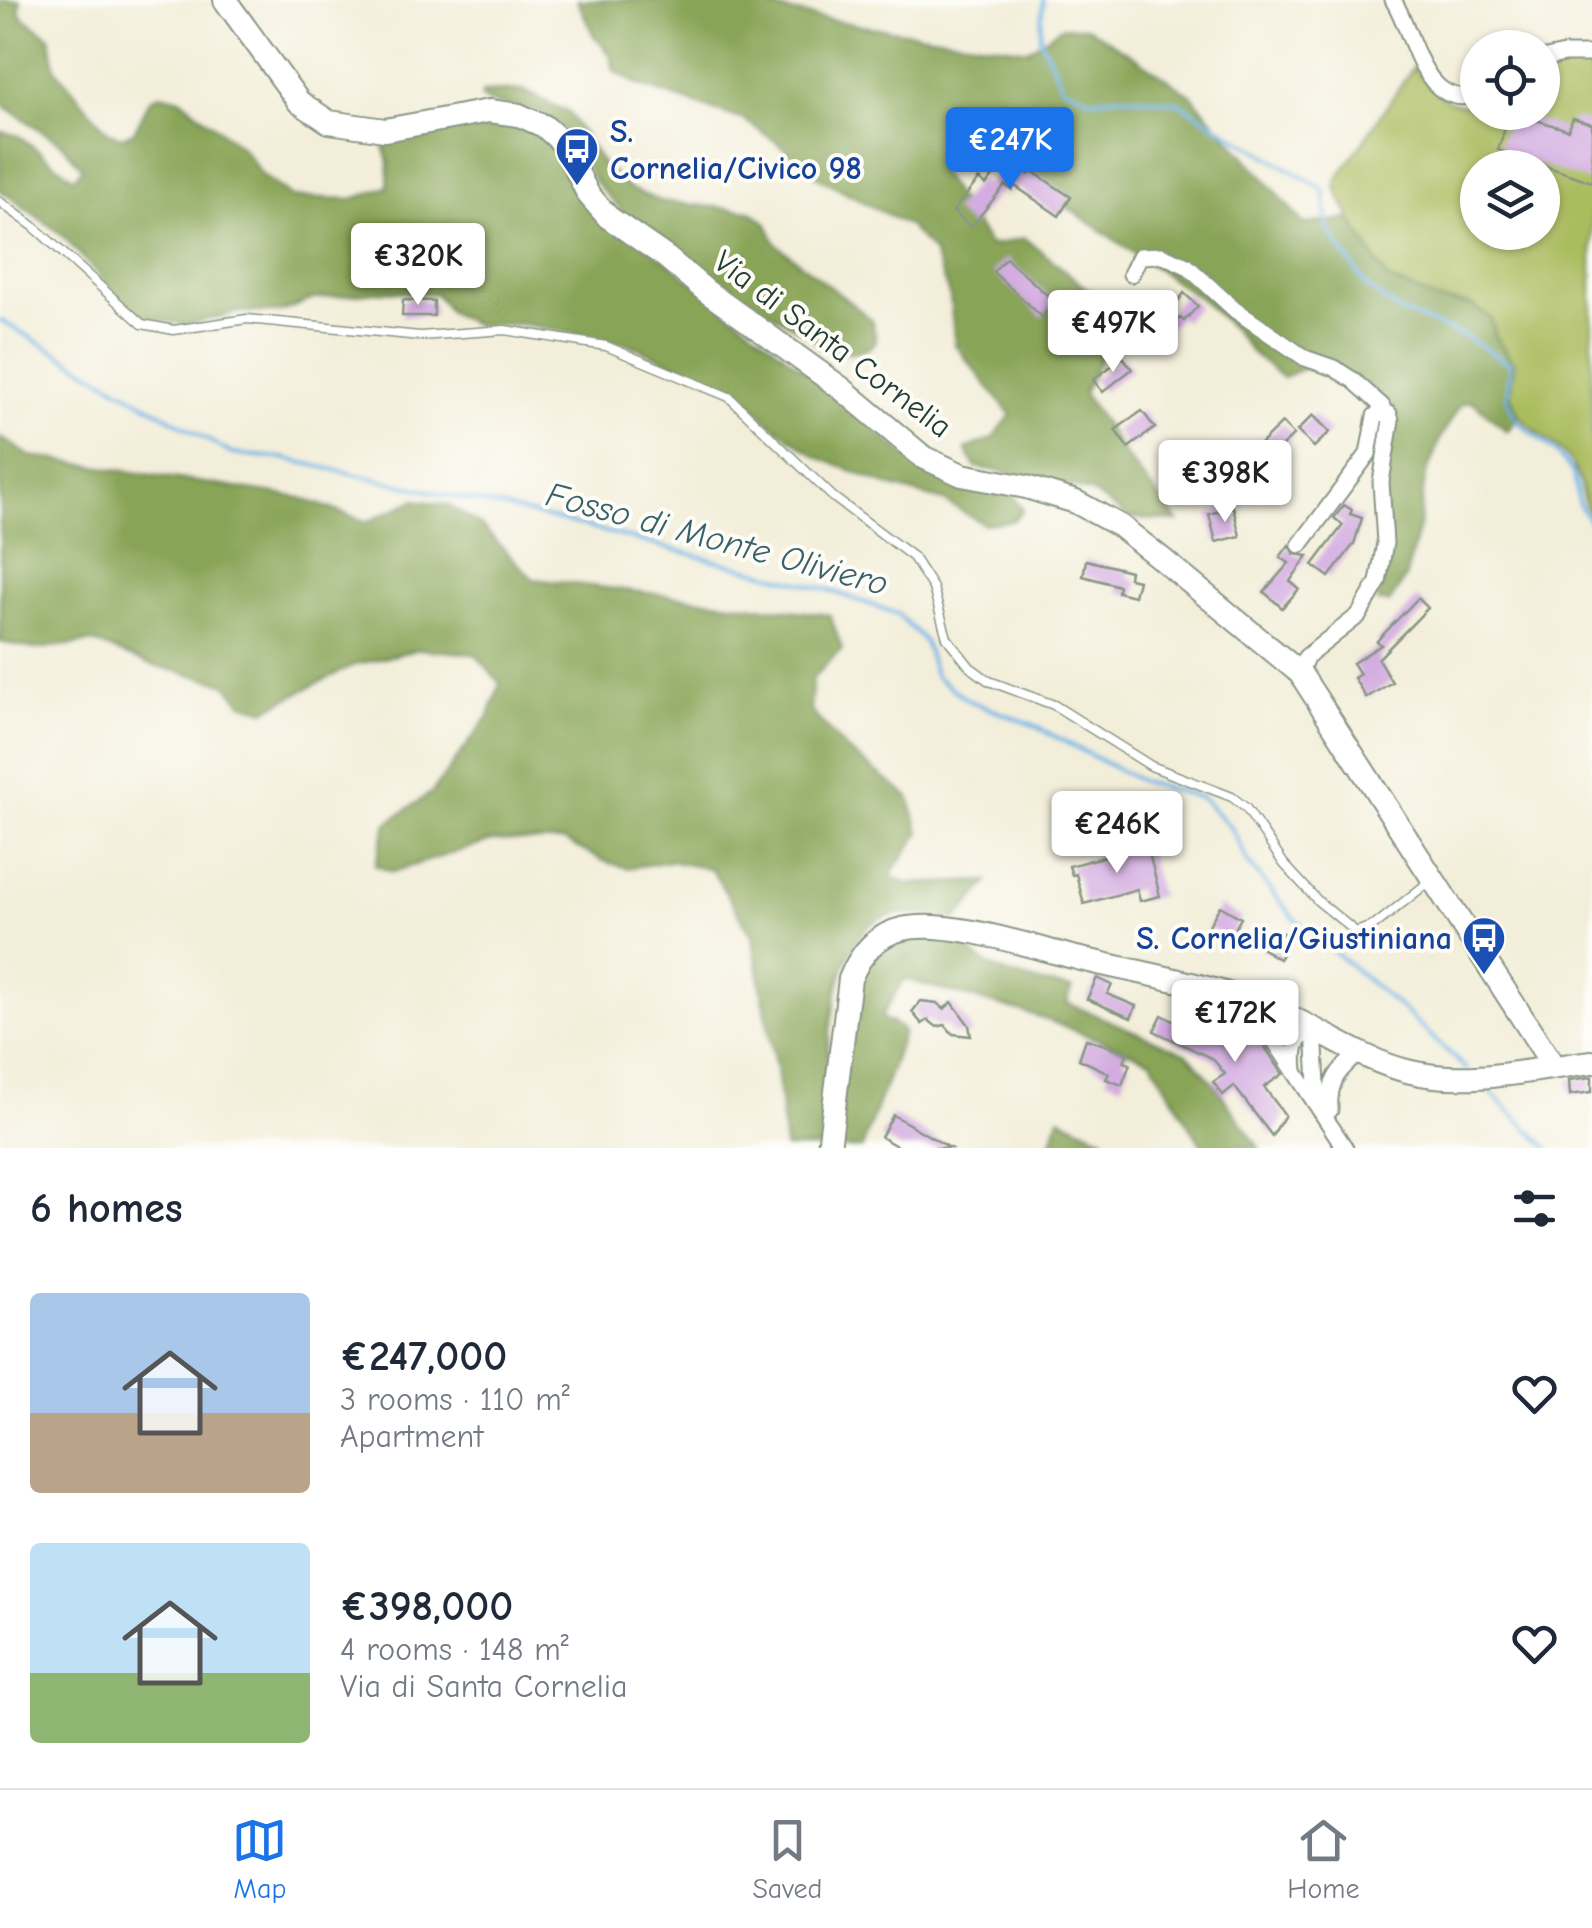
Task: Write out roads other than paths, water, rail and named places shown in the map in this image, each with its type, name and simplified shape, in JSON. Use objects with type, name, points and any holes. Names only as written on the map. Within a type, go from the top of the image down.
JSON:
[{"type":"street","name":"Via di Santa Cornelia","points":[[225,0],[289,90],[310,111],[330,122],[385,130],[489,111],[520,115],[544,126],[563,143],[588,194],[608,217],[829,380],[923,458],[952,472],[1055,494],[1097,512],[1150,549],[1300,673],[1554,1067]]},
{"type":"street","points":[[1393,0],[1417,59],[1444,92],[1460,97]]},
{"type":"street","points":[[1560,55],[1592,54]]},
{"type":"street","points":[[1132,274],[1140,256],[1162,254],[1186,266],[1267,333],[1370,392],[1383,412]]},
{"type":"street","points":[[1300,673],[1306,656],[1360,616],[1378,582],[1385,543],[1381,482],[1391,422],[1390,415],[1383,412]]},
{"type":"street","points":[[1300,545],[1368,454],[1374,418],[1383,412]]},
{"type":"street","points":[[830,1148],[848,987],[863,954],[887,934],[915,926],[949,929],[1226,993],[1412,1072],[1462,1077],[1592,1062]]},
{"type":"street","points":[[1226,993],[1266,1028],[1345,1148]]},
{"type":"street","points":[[1296,1076],[1294,1046],[1314,1028]]},
{"type":"street","points":[[1314,1028],[1317,1086],[1330,1124]]},
{"type":"street","points":[[1330,1124],[1330,1094],[1336,1074],[1362,1052]]},
{"type":"lane","points":[[0,202],[33,226],[142,324],[161,330],[247,319],[420,336],[506,330],[606,346],[729,396],[833,498],[912,557],[933,588],[947,638],[970,667],[988,680],[1054,704],[1151,766],[1232,797],[1246,808],[1284,864],[1345,926],[1356,932],[1365,931],[1432,878]]},
{"type":"waterway","points":[[1043,0],[1040,39],[1063,87],[1092,99],[1123,96],[1177,102],[1324,190],[1328,229],[1367,287],[1399,311],[1464,336],[1511,364],[1507,397],[1517,421],[1556,452],[1573,473],[1578,502],[1592,526]]},
{"type":"waterway","name":"Fosso di Monte Oliviero","points":[[0,320],[232,454],[282,458],[567,522],[825,589],[898,614],[925,642],[935,676],[969,701],[1031,724],[1140,781],[1202,798],[1232,829],[1249,864],[1293,917],[1466,1069]]},
{"type":"waterway","name":"Fosso di Monte Oliviero","points":[[1484,1086],[1548,1148]]},
{"type":"place","name":"S. Cornelia/Civico 98","points":[[577,187]]},
{"type":"place","name":"S. Cornelia/Giustiniana","points":[[1484,976]]}]
